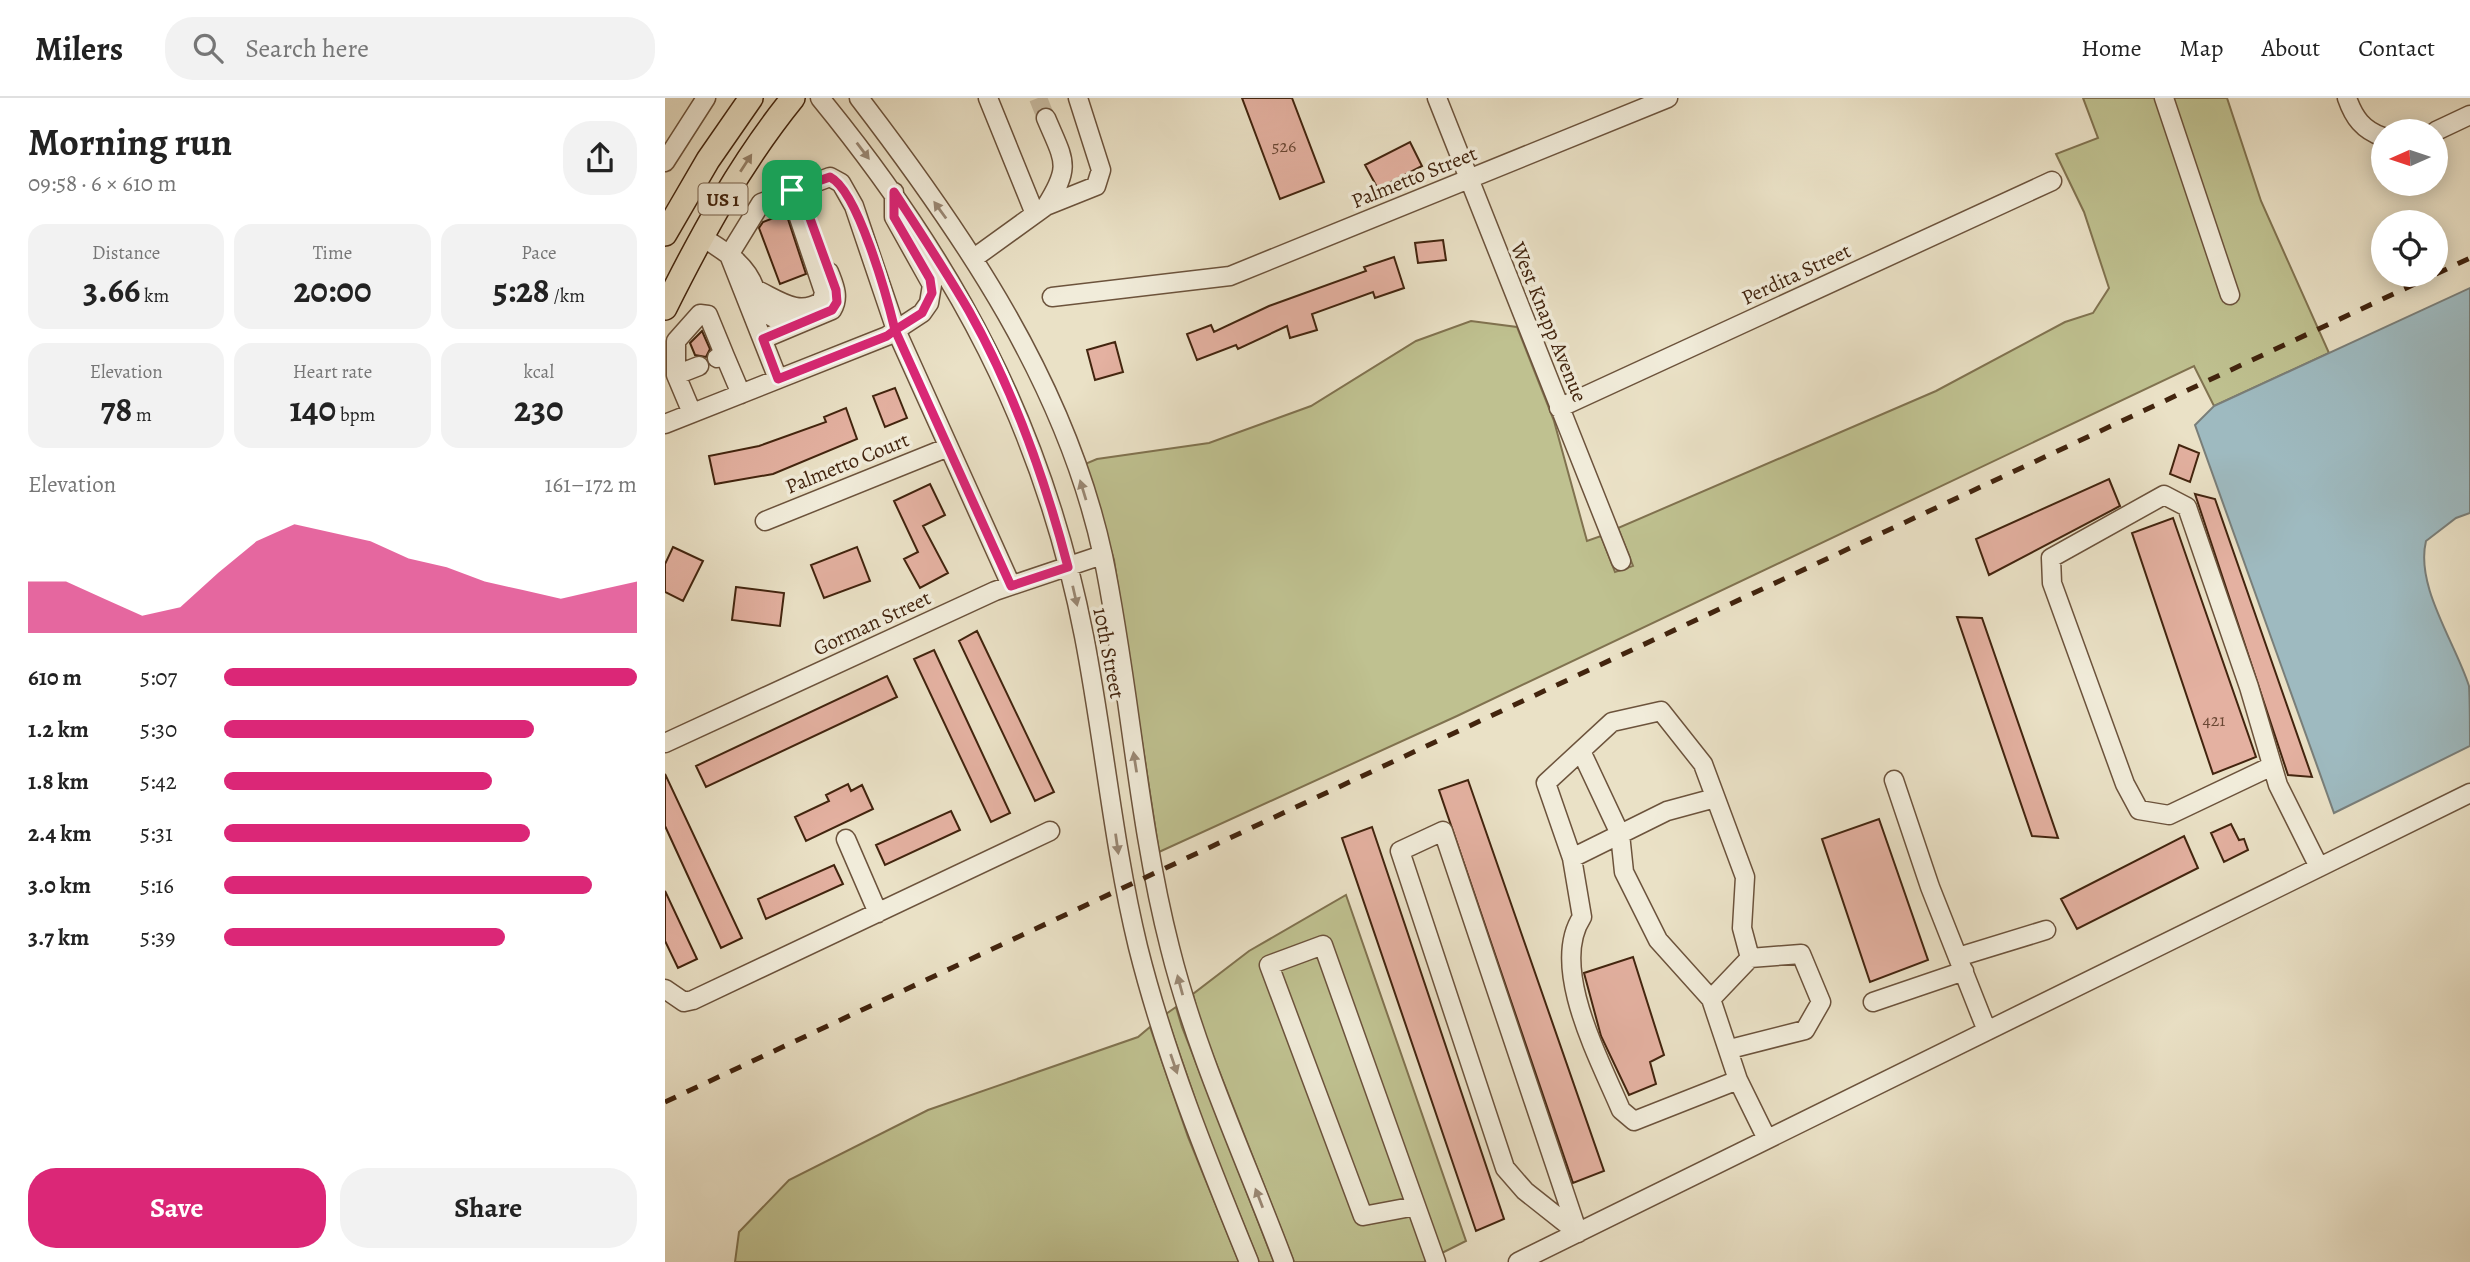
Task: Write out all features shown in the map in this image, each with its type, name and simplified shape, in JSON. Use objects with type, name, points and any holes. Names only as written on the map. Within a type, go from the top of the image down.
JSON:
[{"type":"main road","name":"US 1","points":[[665,234],[708,160],[751,98]]},
{"type":"main road","name":"US 1","points":[[665,308],[742,168],[793,98]]},
{"type":"street","points":[[665,162],[706,98]]},
{"type":"street","name":"10th Street","points":[[820,98],[894,192],[970,313],[1003,380],[1049,496],[1086,647],[1119,858],[1142,961],[1157,1016],[1197,1134],[1249,1262]]},
{"type":"street","name":"10th Street","points":[[859,98],[974,258],[1029,352],[1068,443],[1103,555],[1153,874],[1170,948],[1191,1024],[1284,1262]]},
{"type":"street","points":[[988,98],[1041,210]]},
{"type":"street","points":[[974,258],[1041,210],[1096,186],[1101,170],[1078,98]]},
{"type":"street","name":"West Knapp Avenue","points":[[1437,98],[1621,561]]},
{"type":"street","name":"Palmetto Street","points":[[1052,298],[1230,276],[1668,98]]},
{"type":"street","points":[[2164,98],[2229,295]]},
{"type":"street","points":[[2347,98],[2353,114],[2371,133]]},
{"type":"street","points":[[2448,125],[2470,115]]},
{"type":"street","points":[[1041,210],[1062,181],[1065,163],[1046,118]]},
{"type":"street","points":[[729,255],[753,211],[761,203],[830,177],[841,183],[854,206],[895,330],[1011,586]]},
{"type":"street","name":"Perdita Street","points":[[1559,408],[2052,181]]},
{"type":"street","points":[[702,237],[729,255],[749,273],[755,289],[803,311],[822,301],[824,292],[791,190]]},
{"type":"street","points":[[763,339],[832,310],[837,302],[836,290],[808,213],[791,190]]},
{"type":"street","points":[[665,422],[887,336],[922,313],[932,293],[930,279],[894,217],[894,192]]},
{"type":"street","points":[[729,255],[778,379]]},
{"type":"street","points":[[692,413],[676,375],[676,341],[700,314],[708,315],[721,356],[741,394]]},
{"type":"street","points":[[676,375],[699,366]]},
{"type":"street","name":"Palmetto Court","points":[[765,521],[946,447]]},
{"type":"street","points":[[2272,766],[2169,815],[2139,810],[2125,784],[2052,583],[2052,558],[2164,495],[2187,507],[2249,687],[2278,785],[2319,867]]},
{"type":"street","name":"Gorman Street","points":[[665,743],[1011,586],[1103,555]]},
{"type":"street","points":[[1738,1080],[1634,1121],[1621,1110],[1576,1001],[1573,930],[1582,917],[1572,858],[1546,783],[1612,722],[1661,711],[1703,764],[1745,877],[1742,928],[1750,958]]},
{"type":"street","points":[[1581,751],[1619,834],[1624,872],[1658,940],[1711,999],[1730,1049],[1738,1080],[1767,1139]]},
{"type":"street","points":[[1894,780],[1987,1031]]},
{"type":"street","points":[[1518,1262],[2470,793]]},
{"type":"street","points":[[1572,858],[1667,811],[1715,798]]},
{"type":"street","points":[[1112,810],[1142,805]]},
{"type":"street","points":[[665,989],[684,1002],[693,1000],[1051,831]]},
{"type":"street","points":[[1443,831],[1578,1233],[1525,1191],[1505,1168],[1400,851],[1443,831]]},
{"type":"street","points":[[846,839],[878,913]]},
{"type":"street","points":[[1873,1002],[2046,930]]},
{"type":"street","points":[[1416,1206],[1363,1216],[1269,965],[1323,945],[1436,1262]]},
{"type":"street","points":[[1142,961],[1170,948]]},
{"type":"street","points":[[1711,999],[1750,958],[1801,954],[1821,1002],[1805,1030],[1730,1049]]},
{"type":"green space","points":[[2083,98],[2227,98],[2261,201],[2329,353],[2214,406],[2194,366],[1457,716],[1159,852],[1114,560],[1085,464],[1097,459],[1209,443],[1311,406],[1416,341],[1471,321],[1517,327],[1554,421],[1587,541],[1601,536],[1615,572],[1633,566],[1618,528],[1936,391],[2065,322],[2093,313],[2109,288],[2084,212],[2056,154],[2098,138]]},
{"type":"green space","points":[[1346,895],[1466,1241],[1424,1262],[1294,1262],[1200,1022],[1193,994],[1249,951]]},
{"type":"green space","points":[[1176,1007],[1274,1262],[1259,1262],[1206,1131],[1166,1014]]},
{"type":"green space","points":[[1150,1027],[1188,1137],[1239,1262],[735,1262],[739,1232],[789,1180],[928,1110],[1138,1037]]},
{"type":"water","points":[[2470,288],[2470,513],[2456,518],[2426,541],[2424,558],[2431,595],[2469,686],[2470,746],[2334,813],[2195,425],[2214,406]]},
{"type":"building","points":[[1242,98],[1292,98],[1324,182],[1280,199]]},
{"type":"building","points":[[1410,142],[1422,166],[1378,189],[1365,165]]},
{"type":"building","points":[[786,213],[806,274],[780,284],[759,228],[763,222]]},
{"type":"building","points":[[1443,240],[1446,260],[1418,263],[1415,243]]},
{"type":"building","points":[[1394,257],[1404,288],[1375,298],[1373,292],[1312,314],[1317,330],[1290,338],[1287,326],[1238,349],[1236,345],[1197,360],[1187,334],[1211,325],[1214,332],[1269,306],[1366,271],[1364,267]]},
{"type":"building","points":[[702,331],[710,349],[706,357],[695,355],[690,343]]},
{"type":"building","points":[[1115,342],[1123,372],[1095,380],[1087,350]]},
{"type":"building","points":[[895,388],[907,418],[885,427],[873,396]]},
{"type":"building","points":[[846,408],[857,439],[773,474],[715,484],[709,456],[759,446],[826,422],[824,417]]},
{"type":"building","points":[[2179,445],[2199,453],[2190,482],[2170,474]]},
{"type":"building","points":[[2109,479],[2120,506],[1989,575],[1976,539]]},
{"type":"building","points":[[930,484],[945,515],[923,526],[948,573],[920,588],[904,559],[918,552],[894,501]]},
{"type":"building","points":[[2195,494],[2215,499],[2312,777],[2288,775]]},
{"type":"building","points":[[2173,518],[2256,757],[2213,774],[2132,533]]},
{"type":"building","points":[[673,547],[703,561],[683,601],[665,592],[665,564]]},
{"type":"building","points":[[857,547],[870,581],[824,598],[811,565]]},
{"type":"building","points":[[736,587],[784,593],[780,626],[732,620]]},
{"type":"building","points":[[1957,617],[1982,618],[2058,838],[2032,836]]},
{"type":"building","points":[[977,631],[1054,792],[1035,801],[959,641]]},
{"type":"building","points":[[934,650],[1010,813],[991,822],[914,659]]},
{"type":"building","points":[[887,676],[897,697],[706,787],[696,766]]},
{"type":"building","points":[[665,774],[742,938],[721,948],[665,826]]},
{"type":"building","points":[[1468,780],[1604,1171],[1573,1183],[1439,790]]},
{"type":"building","points":[[848,784],[851,791],[862,785],[873,809],[806,841],[795,817],[829,801],[826,795]]},
{"type":"building","points":[[951,811],[960,830],[885,865],[876,845]]},
{"type":"building","points":[[1879,819],[1928,960],[1870,982],[1822,839]]},
{"type":"building","points":[[2231,824],[2239,840],[2244,839],[2248,850],[2224,862],[2211,833]]},
{"type":"building","points":[[1372,827],[1504,1219],[1476,1231],[1342,838]]},
{"type":"building","points":[[2184,836],[2198,868],[2077,929],[2061,899]]},
{"type":"building","points":[[834,865],[843,884],[766,919],[758,899]]},
{"type":"building","points":[[665,891],[697,959],[678,968],[665,941]]},
{"type":"building","points":[[1633,957],[1664,1055],[1650,1062],[1656,1084],[1629,1095],[1601,1036],[1584,973]]},
{"type":"tunnel","points":[[1038,98],[1046,118]]},
{"type":"railway","points":[[2448,268],[2470,258]]},
{"type":"railway","points":[[665,1102],[2408,287]]},
{"type":"route","points":[[792,190],[808,213],[836,290],[837,302],[832,310],[763,339],[778,379],[887,336],[895,330],[1011,586],[1068,567],[1049,496],[1003,380],[970,313],[894,192],[894,217],[932,285],[929,303],[922,313],[895,330],[889,304],[854,206],[841,183],[830,177],[792,190]]}]
